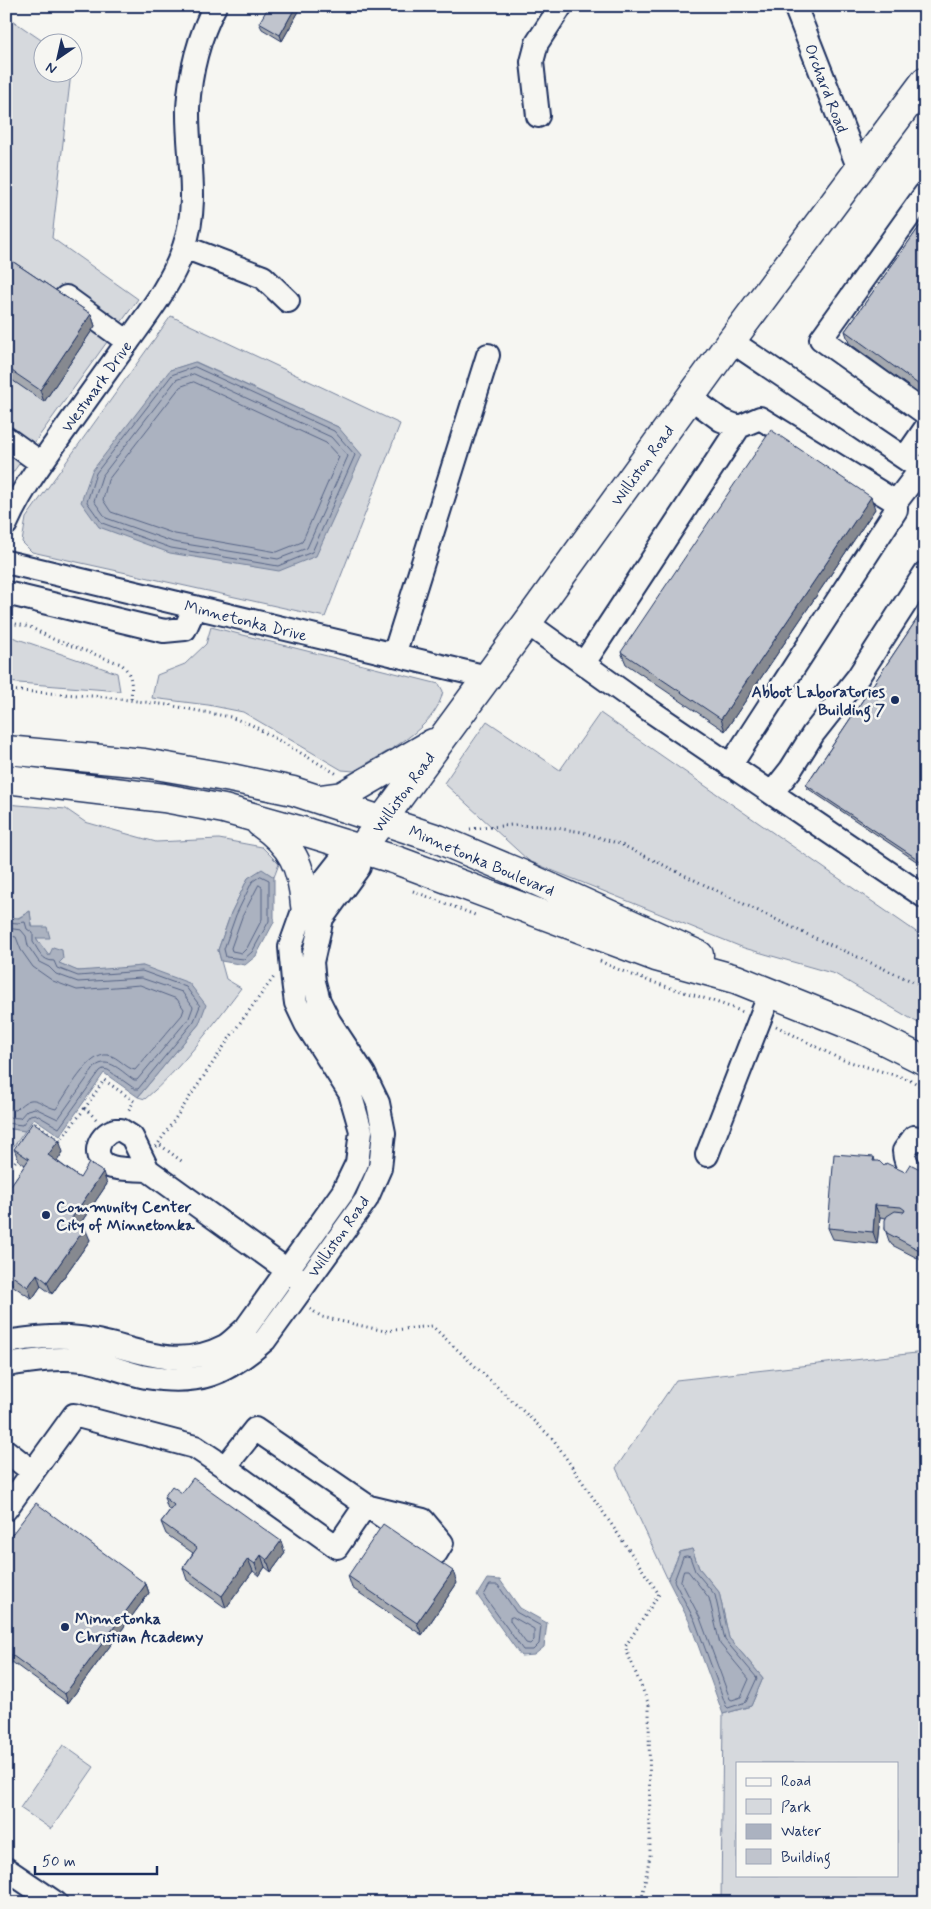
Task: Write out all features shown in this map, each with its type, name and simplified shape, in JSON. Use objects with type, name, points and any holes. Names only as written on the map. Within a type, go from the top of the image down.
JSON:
[{"type":"main road","name":"Williston Road","points":[[361,849],[731,341],[925,81]]},
{"type":"main road","points":[[320,799],[342,796],[441,738]]},
{"type":"main road","name":"Minnetonka Boulevard","points":[[6,750],[144,763],[262,784],[320,799],[445,842],[681,946],[699,955],[736,979]]},
{"type":"main road","name":"Minnetonka Boulevard","points":[[6,779],[164,798],[224,809],[361,849],[396,860],[656,957],[736,979],[865,1031],[925,1061]]},
{"type":"main road","points":[[252,817],[276,834],[289,849],[298,864],[304,886],[305,905]]},
{"type":"street","name":"Westmark Drive","points":[[6,524],[16,503],[42,463],[155,304],[184,247],[191,215],[193,180],[188,108],[201,39],[215,6]]},
{"type":"street","points":[[538,116],[532,62],[537,43],[561,6]]},
{"type":"street","name":"Orchard Road","points":[[796,6],[859,169]]},
{"type":"street","points":[[925,194],[821,339],[925,413]]},
{"type":"street","points":[[184,247],[263,277],[288,301]]},
{"type":"street","points":[[47,285],[97,318],[128,342]]},
{"type":"street","points":[[731,341],[917,466]]},
{"type":"street","points":[[394,655],[488,355]]},
{"type":"street","points":[[691,398],[721,420],[739,427]]},
{"type":"street","points":[[584,663],[739,427],[760,418],[896,502]]},
{"type":"street","points":[[730,766],[896,510],[896,502],[917,466],[925,430]]},
{"type":"street","points":[[6,438],[42,463]]},
{"type":"street","name":"Minnetonka Drive","points":[[6,562],[487,677]]},
{"type":"street","points":[[772,793],[791,769],[813,734],[858,677],[925,573]]},
{"type":"street","points":[[6,593],[164,631],[185,629],[194,607]]},
{"type":"street","points":[[527,623],[730,766],[925,898]]},
{"type":"street","name":"Williston Road","points":[[6,1342],[50,1336],[73,1337],[153,1356],[196,1357],[226,1345],[246,1328],[343,1192],[357,1163],[361,1131],[350,1093],[306,1024],[296,1003],[290,947],[305,905],[341,860],[361,849]]},
{"type":"street","name":"Williston Road","points":[[6,1365],[50,1358],[84,1360],[147,1377],[191,1380],[218,1373],[244,1358],[265,1340],[366,1200],[380,1168],[384,1133],[378,1102],[364,1074],[329,1021],[319,1001],[314,982],[312,962],[322,918],[359,867],[361,849]]},
{"type":"street","points":[[708,1155],[770,992]]},
{"type":"street","points":[[925,1140],[914,1137],[904,1151],[905,1161],[910,1170],[925,1177]]},
{"type":"street","points":[[145,1164],[305,1283]]},
{"type":"street","points":[[6,1509],[74,1415],[195,1447],[337,1548],[365,1506],[255,1429],[225,1467]]},
{"type":"street","points":[[6,1451],[33,1472]]},
{"type":"street","points":[[6,1869],[56,1903]]},
{"type":"path","points":[[6,622],[30,628],[53,639],[121,664],[126,669],[132,684],[130,700]]},
{"type":"path","points":[[6,690],[130,700],[168,705],[237,719],[252,725],[343,777]]},
{"type":"path","points":[[464,828],[512,825],[544,826],[582,832],[620,844],[804,933],[925,987]]},
{"type":"path","points":[[407,889],[440,903],[483,917]]},
{"type":"path","points":[[599,960],[623,972],[724,1004],[759,1018],[840,1059],[911,1080],[925,1089]]},
{"type":"path","points":[[145,1164],[237,1027],[276,974]]},
{"type":"path","points":[[29,1130],[34,1122],[60,1141],[104,1080],[134,1101],[124,1120]]},
{"type":"path","points":[[85,1108],[91,1112],[100,1124]]},
{"type":"path","points":[[6,1174],[21,1156],[14,1151]]},
{"type":"path","points":[[310,1310],[322,1317],[385,1331],[432,1326],[553,1439],[659,1594],[625,1647],[650,1705],[650,1855],[641,1903]]},
{"type":"green space","points":[[6,16],[32,34],[32,82],[70,82],[52,238],[138,299],[6,482]]},
{"type":"green space","points":[[171,316],[400,424],[325,617],[32,552],[22,542],[26,518]],"holes":[[[196,362],[338,427],[170,370]]]},
{"type":"green space","points":[[211,627],[439,684],[443,691],[431,717],[408,738],[354,771],[342,770],[243,712],[208,705],[152,698],[157,675],[185,664],[206,644]]},
{"type":"green space","points":[[6,635],[117,673],[120,691],[6,682]]},
{"type":"green space","points":[[600,713],[925,938],[925,1027],[835,974],[744,948],[529,861],[444,783],[487,721],[560,770]]},
{"type":"green space","points":[[6,804],[66,809],[85,822],[156,842],[219,839],[262,847],[279,864],[274,877],[262,870],[248,878],[231,913],[218,950],[226,979],[241,988],[208,1032],[172,1074],[145,1099],[138,1097],[199,1024],[143,966],[76,970],[58,962],[45,951],[36,937],[30,911],[6,925]]},
{"type":"green space","points":[[6,1128],[25,1131],[14,1146],[6,1145]]},
{"type":"green space","points":[[925,1352],[925,1903],[721,1903],[723,1714],[751,1706],[763,1678],[729,1638],[719,1592],[699,1568],[692,1549],[680,1552],[668,1580],[616,1468],[676,1380]]},
{"type":"green space","points":[[63,1745],[94,1767],[51,1829],[20,1808]]},
{"type":"water","points":[[195,362],[338,427],[362,455],[316,556],[279,571],[170,553],[99,527],[81,502],[92,471],[170,370]]},
{"type":"water","points":[[262,869],[274,877],[274,922],[256,956],[245,965],[221,961],[218,950],[231,913],[248,878]]},
{"type":"water","points":[[30,911],[32,927],[47,927],[50,938],[36,938],[49,956],[53,947],[62,950],[63,959],[59,963],[78,971],[143,966],[189,983],[206,1005],[199,1024],[138,1097],[104,1073],[60,1136],[34,1118],[25,1131],[6,1128],[6,917],[19,918]]},
{"type":"water","points":[[692,1549],[699,1568],[719,1592],[729,1638],[763,1678],[751,1706],[723,1714],[690,1623],[668,1580],[680,1552]]},
{"type":"water","points":[[487,1579],[500,1580],[520,1608],[547,1623],[544,1647],[534,1655],[521,1656],[477,1595]]},
{"type":"building","points":[[269,6],[296,6],[280,35],[259,23]]},
{"type":"building","points":[[925,219],[925,374],[918,384],[845,331]]},
{"type":"building","points":[[6,257],[91,314],[40,390],[6,367]]},
{"type":"building","points":[[771,430],[871,497],[721,719],[621,652]]},
{"type":"building","name":"Abbot Laboratories Building 7","points":[[925,607],[925,864],[806,785]]},
{"type":"building","name":"Community Center City of Minnetonka","points":[[33,1122],[59,1140],[48,1155],[80,1178],[89,1163],[103,1172],[72,1218],[85,1228],[47,1282],[37,1274],[28,1287],[8,1273],[6,1275],[6,1186],[9,1188],[29,1159],[14,1149]]},
{"type":"building","points":[[834,1154],[874,1157],[873,1161],[879,1161],[884,1166],[886,1163],[905,1172],[910,1164],[924,1171],[920,1179],[925,1182],[925,1253],[887,1233],[885,1220],[887,1216],[895,1211],[904,1212],[905,1210],[901,1207],[875,1205],[873,1232],[828,1228]]},
{"type":"building","points":[[193,1478],[281,1541],[267,1560],[261,1555],[255,1564],[248,1559],[222,1596],[183,1568],[197,1548],[161,1522],[174,1505],[164,1497],[172,1486],[182,1493]]},
{"type":"building","name":"Minnetonka Christian Academy","points":[[36,1503],[146,1584],[65,1694],[9,1653],[6,1656],[6,1542]]},
{"type":"building","points":[[383,1524],[453,1571],[417,1623],[348,1576]]},
{"type":"place","name":"Abbot Laboratories Building 7","points":[[895,700]]},
{"type":"place","name":"Community Center City of Minnetonka","points":[[46,1215]]},
{"type":"place","name":"Minnetonka Christian Academy","points":[[65,1627]]}]
